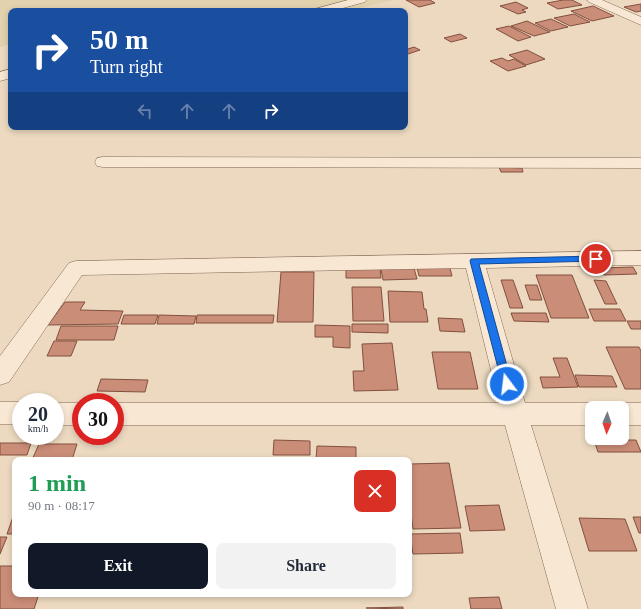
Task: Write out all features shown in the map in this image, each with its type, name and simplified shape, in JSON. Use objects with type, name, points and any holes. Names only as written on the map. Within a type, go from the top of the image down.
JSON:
[{"type":"street","points":[[330,8],[361,0]]},
{"type":"street","points":[[593,0],[641,20]]},
{"type":"street","points":[[103,162],[641,163]]},
{"type":"street","points":[[0,375],[76,268],[641,258]]},
{"type":"street","points":[[474,261],[515,414],[572,609]]},
{"type":"street","points":[[0,413],[12,414]]},
{"type":"street","points":[[124,414],[585,414]]},
{"type":"street","points":[[629,414],[641,414]]},
{"type":"shaded area","points":[[0,0],[395,0],[359,8],[8,8],[8,45],[0,47]]},
{"type":"building","points":[[406,0],[430,0],[435,3],[419,7]]},
{"type":"building","points":[[572,0],[582,5],[558,9],[547,3]]},
{"type":"building","points":[[516,2],[528,8],[522,10],[526,12],[518,14],[500,6]]},
{"type":"building","points":[[641,4],[641,11],[636,12],[624,7]]},
{"type":"building","points":[[593,6],[614,16],[592,21],[571,11]]},
{"type":"building","points":[[574,14],[590,22],[570,26],[554,18]]},
{"type":"building","points":[[551,19],[568,27],[551,31],[535,23]]},
{"type":"building","points":[[527,21],[550,32],[534,36],[511,26]]},
{"type":"building","points":[[509,26],[531,37],[518,41],[496,29]]},
{"type":"building","points":[[460,34],[467,38],[451,42],[444,38]]},
{"type":"building","points":[[414,47],[420,50],[408,54],[408,49]]},
{"type":"building","points":[[527,50],[545,59],[526,65],[509,55]]},
{"type":"building","points":[[502,58],[508,61],[514,59],[526,66],[508,71],[490,61]]},
{"type":"building","points":[[499,167],[522,168],[523,172],[501,172]]},
{"type":"building","points":[[633,267],[637,274],[604,275],[601,268]]},
{"type":"building","points":[[346,268],[380,268],[381,278],[346,278]]},
{"type":"building","points":[[414,268],[417,279],[383,280],[381,269]]},
{"type":"building","points":[[417,268],[450,268],[452,276],[419,276]]},
{"type":"building","points":[[281,272],[314,272],[313,322],[277,322]]},
{"type":"building","points":[[536,275],[572,275],[589,318],[551,318]]},
{"type":"building","points":[[501,280],[513,280],[523,308],[510,308]]},
{"type":"building","points":[[594,280],[606,281],[617,304],[605,304]]},
{"type":"building","points":[[525,285],[537,285],[542,300],[530,300]]},
{"type":"building","points":[[352,287],[381,287],[384,321],[353,321]]},
{"type":"building","points":[[388,291],[422,292],[424,309],[426,309],[428,322],[390,322]]},
{"type":"building","points":[[65,302],[85,302],[80,310],[123,311],[118,324],[48,325]]},
{"type":"building","points":[[589,309],[620,309],[626,321],[594,321]]},
{"type":"building","points":[[511,313],[546,313],[549,322],[514,321]]},
{"type":"building","points":[[124,315],[158,315],[155,324],[121,324]]},
{"type":"building","points":[[159,315],[196,316],[194,324],[157,324]]},
{"type":"building","points":[[197,315],[274,315],[273,323],[196,323]]},
{"type":"building","points":[[438,318],[462,319],[465,332],[440,331]]},
{"type":"building","points":[[627,321],[641,321],[641,329],[631,329]]},
{"type":"building","points":[[352,324],[388,324],[388,333],[352,332]]},
{"type":"building","points":[[315,325],[350,326],[350,348],[333,347],[333,337],[315,337]]},
{"type":"building","points":[[61,326],[118,326],[114,340],[56,340]]},
{"type":"building","points":[[54,341],[77,341],[71,356],[47,356]]},
{"type":"building","points":[[392,343],[398,390],[354,391],[353,371],[364,371],[362,344]]},
{"type":"building","points":[[606,347],[639,347],[641,351],[641,389],[625,389]]},
{"type":"building","points":[[432,352],[470,352],[478,389],[438,389]]},
{"type":"building","points":[[553,358],[567,358],[578,387],[543,388],[540,377],[560,377]]},
{"type":"building","points":[[575,375],[612,376],[617,387],[579,387]]},
{"type":"building","points":[[101,379],[148,380],[145,392],[97,391]]},
{"type":"building","points":[[274,440],[310,441],[310,455],[273,455]]},
{"type":"building","points":[[629,440],[636,440],[641,452],[598,452],[596,445],[629,445]]},
{"type":"building","points":[[0,443],[12,443],[12,445],[30,445],[27,455],[0,455]]},
{"type":"building","points":[[72,444],[77,445],[73,457],[33,457],[39,445]]},
{"type":"building","points":[[317,446],[356,447],[356,457],[316,457]]},
{"type":"building","points":[[449,463],[461,528],[413,529],[412,464]]},
{"type":"building","points":[[499,505],[505,530],[470,531],[465,506]]},
{"type":"building","points":[[633,517],[641,517],[641,533],[639,533]]},
{"type":"building","points":[[579,518],[625,519],[637,551],[589,551]]},
{"type":"building","points":[[12,520],[12,534],[7,534]]},
{"type":"building","points":[[460,533],[463,553],[413,554],[412,534]]},
{"type":"building","points":[[0,537],[7,537],[0,554]]},
{"type":"building","points":[[0,566],[12,566],[12,597],[38,597],[34,609],[0,609]]},
{"type":"building","points":[[499,597],[502,609],[471,609],[469,598]]},
{"type":"building","points":[[403,607],[403,609],[366,608]]},
{"type":"route","points":[[507,384],[474,261],[596,259]]}]
